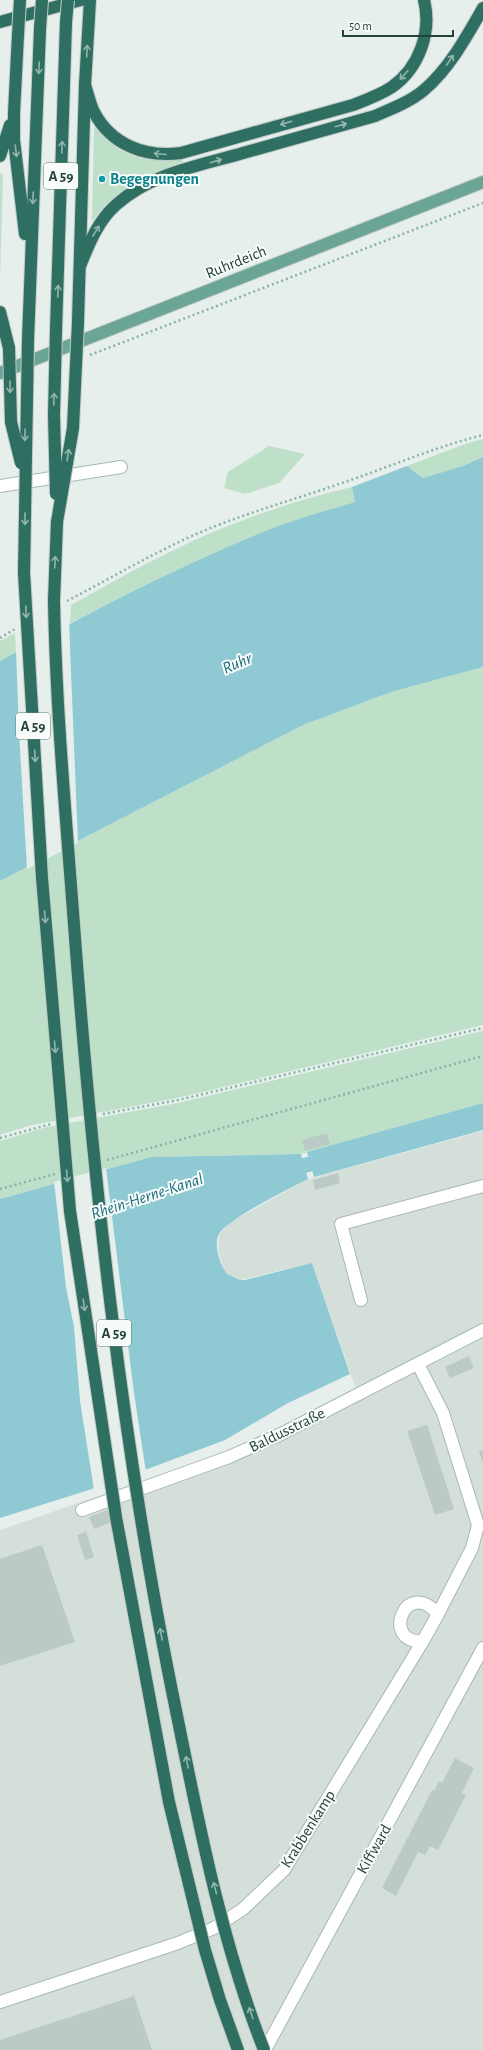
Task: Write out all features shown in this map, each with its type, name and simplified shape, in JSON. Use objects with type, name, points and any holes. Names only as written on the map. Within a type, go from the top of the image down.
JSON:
[{"type":"highway","points":[[20,0],[14,140],[30,269]]},
{"type":"highway","name":"A 59","points":[[42,0],[30,269],[24,573],[42,878],[70,1210],[116,1517],[168,1794],[205,1950],[220,2000],[238,2050]]},
{"type":"highway","name":"A 59","points":[[68,0],[66,22],[54,415],[57,522],[54,601],[59,730],[82,1030],[99,1205],[124,1410],[158,1617],[194,1799],[229,1944],[265,2050]]},
{"type":"highway","points":[[0,22],[81,0]]},
{"type":"highway","points":[[57,522],[73,428],[80,266],[85,85],[90,0]]},
{"type":"highway","points":[[85,85],[93,111],[106,129],[120,142],[135,149],[152,153],[166,155],[181,152],[353,105],[392,87],[406,75],[416,59],[424,41],[427,26],[424,0]]},
{"type":"highway","points":[[80,266],[92,238],[106,216],[116,205],[143,184],[185,170],[375,116],[402,104],[424,91],[444,69],[483,8]]},
{"type":"highway","points":[[0,156],[14,113]]},
{"type":"highway","points":[[0,312],[9,348],[11,422],[25,480]]},
{"type":"main road","name":"Ruhrdeich","points":[[0,373],[483,182]]},
{"type":"street","points":[[0,486],[121,467]]},
{"type":"street","points":[[362,1300],[341,1224],[483,1186]]},
{"type":"street","name":"Baldusstraße","points":[[82,1510],[229,1457],[281,1434],[483,1330]]},
{"type":"street","name":"Krabbenkamp","points":[[0,2002],[178,1943],[214,1928],[243,1909],[284,1870],[423,1641],[472,1548],[478,1525],[443,1413],[418,1364]]},
{"type":"street","points":[[423,1641],[411,1640],[402,1631],[400,1625],[402,1612],[407,1607],[421,1603],[428,1605],[438,1614]]},
{"type":"street","name":"Kiffward","points":[[265,2050],[483,1648]]},
{"type":"path","points":[[90,355],[483,203]]},
{"type":"path","points":[[64,604],[212,527],[274,504],[342,483],[461,441],[483,435]]},
{"type":"path","points":[[0,638],[22,626]]},
{"type":"path","points":[[99,1115],[178,1100],[483,1028]]},
{"type":"path","points":[[101,1161],[483,1056]]},
{"type":"path","points":[[0,1138],[29,1129],[54,1124]]},
{"type":"path","points":[[0,1189],[56,1174]]},
{"type":"shaded area","points":[[483,1131],[483,2050],[0,2050],[0,1530],[162,1474],[226,1454],[356,1389],[312,1263],[240,1280],[227,1274],[224,1269],[218,1252],[219,1235],[229,1223],[308,1179]]},
{"type":"green space","points":[[96,127],[114,145],[134,156],[156,160],[182,159],[183,162],[156,172],[132,184],[111,200],[92,222],[94,128]]},
{"type":"green space","points":[[0,173],[3,175],[0,281]]},
{"type":"green space","points":[[483,439],[483,457],[463,466],[423,478],[407,466],[465,444]]},
{"type":"green space","points":[[269,446],[305,454],[279,483],[245,494],[224,488],[228,472]]},
{"type":"green space","points":[[352,487],[355,502],[269,530],[170,574],[70,623],[71,605],[132,571],[192,541],[259,514],[305,499]]},
{"type":"green space","points":[[15,633],[16,653],[0,661],[0,641]]},
{"type":"green space","points":[[483,667],[483,1025],[177,1098],[28,1126],[0,1135],[0,881],[303,725],[391,692]]},
{"type":"green space","points":[[483,1031],[483,1103],[301,1154],[151,1157],[0,1199],[0,1141],[47,1127],[178,1103]]},
{"type":"water","name":"Ruhr","points":[[483,457],[483,667],[391,692],[303,725],[0,881],[0,661],[99,609],[200,559],[279,526],[355,502],[352,487],[407,466],[423,478],[463,466]]},
{"type":"water","points":[[483,1103],[483,1130],[314,1177],[307,1152]]},
{"type":"water","points":[[301,1154],[308,1179],[245,1213],[223,1229],[218,1236],[217,1241],[218,1256],[227,1274],[240,1280],[312,1263],[350,1374],[288,1403],[225,1440],[126,1477],[95,1482],[96,1487],[92,1489],[0,1518],[0,1199],[151,1157]]},
{"type":"pier","points":[[69,622],[78,843],[27,869],[16,650]]},
{"type":"pier","points":[[106,1168],[134,1393],[146,1472],[126,1479],[97,1483],[98,1488],[94,1490],[80,1401],[74,1327],[66,1287],[54,1182]]},
{"type":"building","points":[[327,1133],[330,1144],[305,1151],[302,1140]]},
{"type":"building","points":[[338,1173],[340,1183],[315,1190],[313,1180]]},
{"type":"building","points":[[469,1356],[474,1368],[450,1378],[445,1367]]},
{"type":"building","points":[[427,1425],[454,1509],[435,1515],[407,1431]]},
{"type":"building","points":[[483,1450],[483,1463],[479,1451]]},
{"type":"building","points":[[110,1509],[114,1521],[94,1529],[89,1517]]},
{"type":"building","points":[[86,1532],[94,1557],[85,1560],[77,1535]]},
{"type":"building","points":[[42,1545],[75,1642],[0,1666],[0,1559]]},
{"type":"building","points":[[455,1758],[474,1768],[462,1793],[466,1795],[438,1850],[430,1846],[425,1855],[418,1852],[396,1896],[382,1888],[432,1790],[434,1791],[439,1781],[442,1783]]},
{"type":"building","points":[[134,1996],[152,2050],[0,2050],[0,2040]]},
{"type":"waterway","name":"Rhein-Herne-Kanal","points":[[286,1171],[330,1158]]},
{"type":"place","name":"Begegnungen","points":[[102,179]]}]
